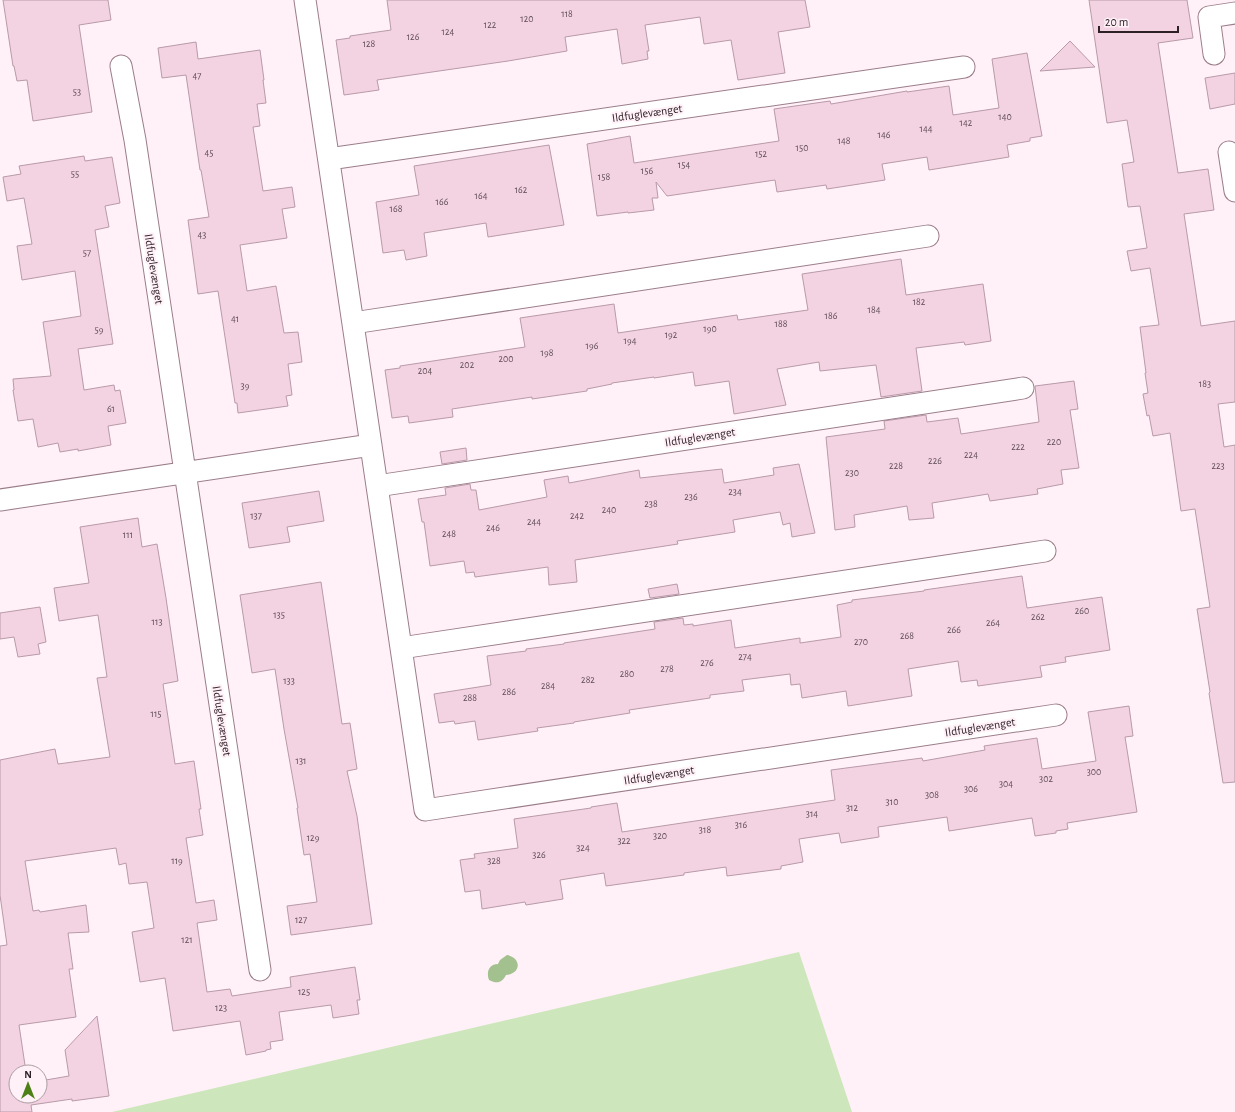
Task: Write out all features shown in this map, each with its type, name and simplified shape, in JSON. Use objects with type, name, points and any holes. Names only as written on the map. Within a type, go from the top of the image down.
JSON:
[{"type":"street","name":"Ildfuglevænget","points":[[305,0],[425,810],[1056,715]]},
{"type":"street","points":[[1214,54],[1209,17],[1235,13]]},
{"type":"street","name":"Ildfuglevænget","points":[[121,66],[135,140],[260,970]]},
{"type":"street","name":"Ildfuglevænget","points":[[329,159],[964,67]]},
{"type":"street","points":[[1229,152],[1235,191]]},
{"type":"street","points":[[353,323],[928,236]]},
{"type":"street","name":"Ildfuglevænget","points":[[377,486],[1023,388]]},
{"type":"street","points":[[0,500],[371,444]]},
{"type":"street","points":[[401,648],[1045,551]]},
{"type":"shaded area","points":[[799,952],[852,1112],[112,1112]]},
{"type":"shaded area","points":[[507,955],[515,959],[517,962],[518,966],[515,972],[506,975],[503,980],[499,982],[489,980],[488,971],[490,967],[498,964],[500,960]]},
{"type":"building","points":[[3,0],[108,0],[111,20],[79,25],[92,112],[33,121],[27,80],[17,81],[13,66]]},
{"type":"building","points":[[387,0],[805,0],[810,27],[778,32],[785,73],[738,80],[731,40],[704,44],[700,17],[645,25],[649,51],[647,51],[648,59],[622,64],[617,29],[565,37],[567,51],[377,80],[379,90],[344,95],[336,40],[350,38],[350,36],[391,30]]},
{"type":"building","points":[[1089,0],[1187,0],[1193,38],[1158,43],[1178,173],[1208,169],[1214,210],[1184,214],[1201,326],[1235,321],[1235,402],[1218,404],[1224,447],[1235,445],[1235,782],[1223,783],[1209,693],[1197,609],[1210,607],[1195,509],[1181,511],[1170,433],[1153,436],[1149,415],[1147,416],[1143,394],[1148,393],[1140,327],[1159,325],[1150,268],[1131,271],[1127,251],[1147,248],[1140,206],[1128,207],[1122,164],[1134,162],[1127,120],[1107,123]]},
{"type":"building","points":[[1070,41],[1095,67],[1040,71]]},
{"type":"building","points":[[196,42],[198,59],[260,50],[266,103],[257,104],[260,126],[253,127],[263,191],[292,187],[295,207],[282,209],[287,238],[240,245],[247,291],[276,286],[284,333],[298,332],[302,362],[288,364],[292,395],[286,396],[288,406],[238,413],[237,403],[235,403],[218,291],[198,294],[188,220],[209,217],[200,170],[186,75],[162,78],[158,48]]},
{"type":"building","points":[[1027,53],[1042,136],[1030,138],[1030,141],[1007,145],[1009,157],[929,170],[927,157],[882,164],[885,180],[827,189],[826,185],[777,192],[775,180],[667,196],[656,182],[658,198],[652,198],[654,210],[597,216],[587,144],[630,136],[634,163],[779,141],[774,109],[830,101],[831,104],[907,91],[949,86],[953,115],[999,108],[992,59]]},
{"type":"building","points":[[1235,73],[1235,104],[1210,109],[1205,78]]},
{"type":"building","points":[[549,145],[564,225],[488,237],[486,223],[424,233],[427,256],[406,260],[404,250],[383,253],[376,202],[419,195],[414,166]]},
{"type":"building","points":[[84,156],[85,161],[112,157],[120,203],[105,206],[109,227],[95,230],[113,344],[78,349],[84,390],[114,385],[115,391],[120,390],[126,423],[108,426],[111,445],[78,451],[78,449],[60,452],[58,443],[38,447],[33,419],[18,421],[13,390],[13,379],[51,376],[43,322],[81,316],[75,271],[22,280],[17,246],[32,244],[24,198],[7,201],[3,177],[21,174],[19,166]]},
{"type":"building","points":[[901,259],[906,295],[983,284],[991,341],[965,345],[964,342],[916,348],[922,391],[881,397],[876,365],[820,371],[819,362],[777,369],[786,405],[734,414],[729,381],[695,386],[693,372],[612,383],[587,389],[587,391],[532,399],[532,397],[452,409],[453,417],[409,423],[408,416],[392,418],[385,370],[400,368],[400,366],[525,347],[520,318],[614,304],[618,333],[737,315],[738,320],[808,310],[802,274]]},
{"type":"building","points":[[1074,381],[1078,409],[1070,410],[1079,468],[1061,470],[1063,484],[1037,489],[1038,494],[990,501],[988,494],[932,503],[934,518],[909,520],[907,506],[854,515],[855,527],[835,530],[826,437],[885,429],[884,421],[926,415],[927,422],[958,418],[961,434],[1039,422],[1035,386]]},
{"type":"building","points":[[466,448],[467,460],[442,464],[440,452]]},
{"type":"building","points":[[799,464],[815,533],[792,537],[790,523],[783,525],[780,512],[733,520],[735,532],[677,541],[678,544],[575,560],[577,582],[549,585],[548,567],[475,577],[474,572],[466,573],[464,561],[430,566],[424,522],[422,522],[418,499],[446,495],[445,488],[470,484],[471,490],[476,490],[479,510],[547,497],[544,480],[568,476],[569,483],[639,470],[640,478],[722,469],[724,483],[774,475],[773,468]]},
{"type":"building","points":[[319,491],[324,521],[287,527],[290,542],[249,548],[242,503]]},
{"type":"building","points":[[138,518],[142,547],[157,544],[178,681],[163,684],[175,764],[194,761],[201,809],[199,809],[203,835],[186,838],[196,903],[214,900],[217,920],[197,923],[207,992],[230,989],[232,996],[291,987],[290,977],[355,967],[360,1000],[357,1000],[359,1014],[333,1018],[331,1005],[279,1012],[283,1040],[270,1042],[271,1049],[246,1055],[240,1021],[173,1031],[165,978],[140,982],[132,932],[154,928],[147,882],[129,884],[126,863],[119,865],[116,848],[25,861],[33,911],[39,910],[40,912],[86,905],[89,932],[68,933],[73,969],[69,969],[76,1017],[19,1025],[25,1064],[8,1064],[8,1104],[38,1104],[31,1105],[32,1112],[0,1112],[0,946],[7,945],[0,895],[0,760],[55,749],[58,764],[110,757],[97,678],[107,677],[98,615],[59,621],[54,588],[89,583],[80,527]]},
{"type":"building","points":[[1022,576],[1027,608],[1102,597],[1110,650],[1065,657],[1066,662],[1040,666],[1042,677],[978,686],[977,680],[961,682],[958,661],[908,669],[912,696],[848,706],[846,691],[802,698],[800,684],[791,685],[790,674],[742,680],[744,691],[710,695],[710,698],[629,710],[630,713],[537,728],[538,731],[478,740],[475,721],[455,724],[454,721],[439,723],[434,694],[491,685],[487,656],[526,651],[526,649],[655,629],[654,622],[683,618],[684,625],[693,624],[693,626],[731,620],[735,648],[800,638],[800,643],[841,637],[837,605],[852,602],[852,600]]},
{"type":"building","points":[[321,582],[342,724],[350,723],[357,769],[347,771],[357,816],[372,924],[291,935],[287,906],[317,902],[310,854],[304,855],[298,808],[275,669],[252,673],[240,595]]},
{"type":"building","points":[[677,584],[679,594],[650,598],[648,589]]},
{"type":"building","points":[[40,607],[46,642],[38,644],[40,654],[18,657],[14,637],[0,639],[0,613]]},
{"type":"building","points":[[1129,706],[1133,736],[1125,737],[1137,812],[1067,823],[1068,829],[1056,831],[1056,833],[1035,836],[1032,818],[949,831],[947,817],[878,827],[879,837],[841,843],[839,833],[799,839],[803,862],[781,866],[781,869],[727,876],[726,867],[684,873],[684,875],[606,886],[604,873],[560,880],[563,899],[526,905],[525,902],[482,909],[480,890],[465,892],[460,860],[475,858],[474,854],[518,848],[514,819],[617,803],[622,832],[835,800],[831,770],[922,758],[923,761],[985,750],[984,746],[1037,738],[1042,769],[1096,761],[1088,712]]},
{"type":"building","points":[[97,1016],[109,1096],[72,1101],[72,1099],[48,1103],[48,1080],[69,1076],[65,1050]]}]
